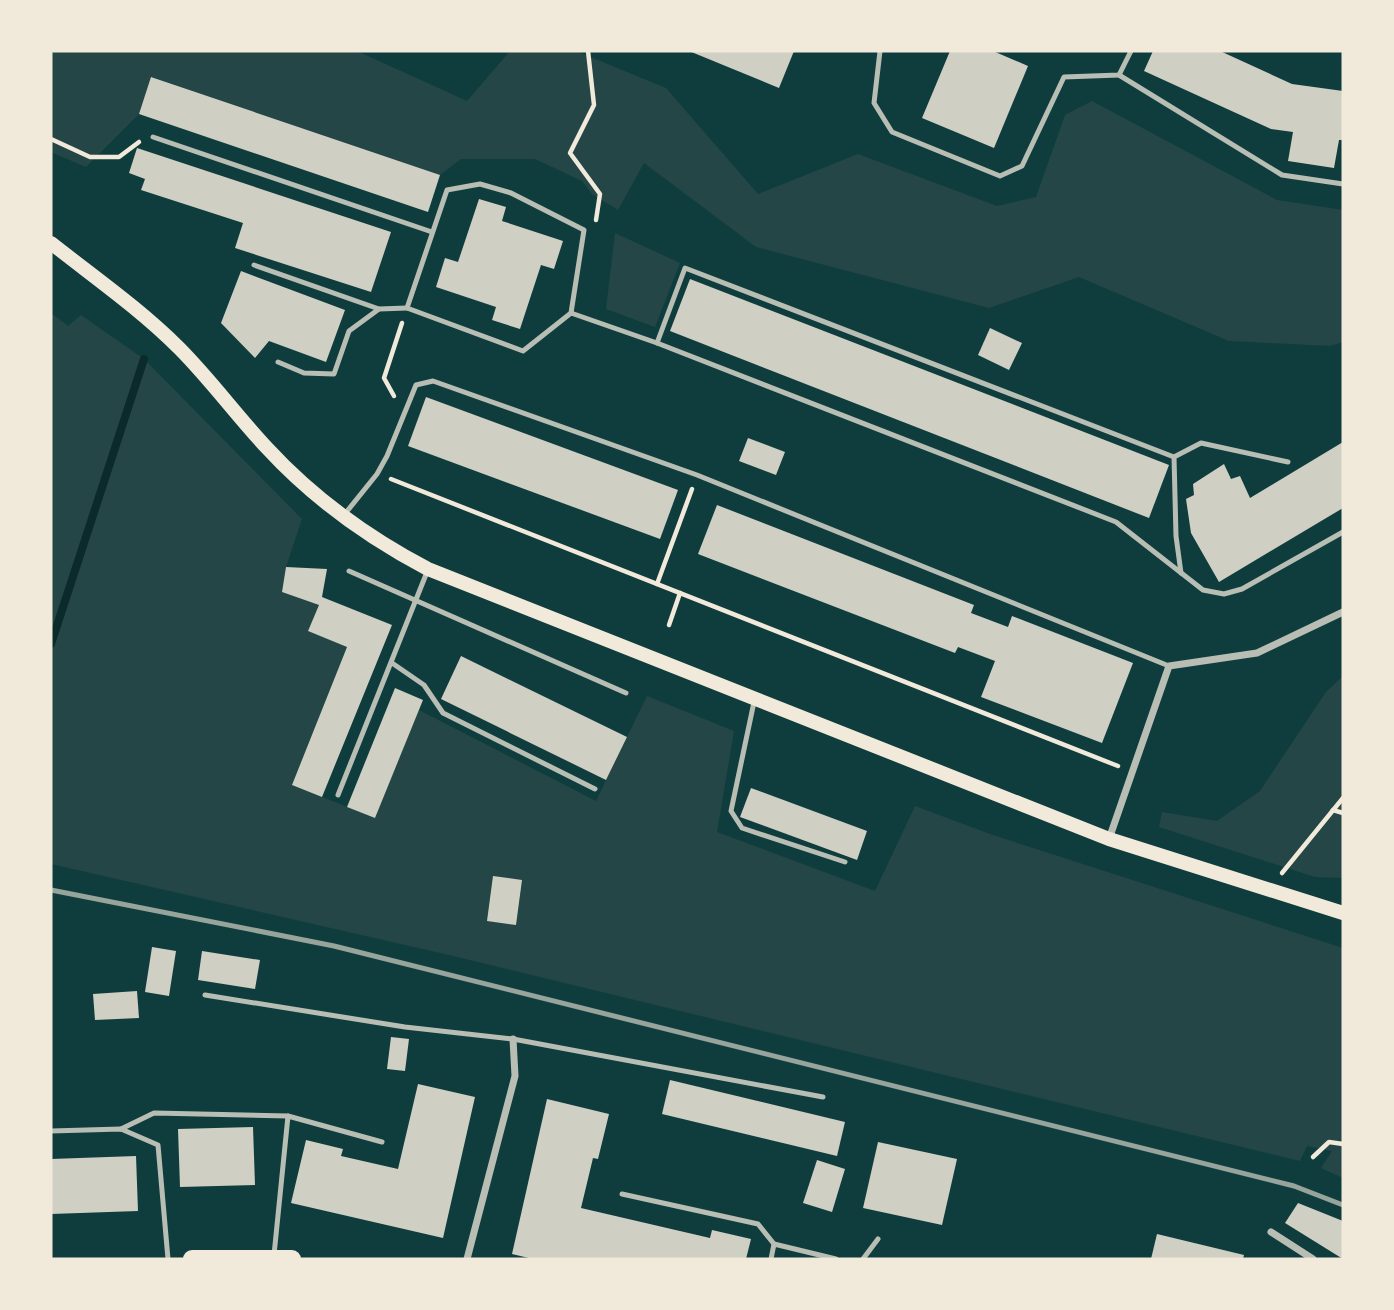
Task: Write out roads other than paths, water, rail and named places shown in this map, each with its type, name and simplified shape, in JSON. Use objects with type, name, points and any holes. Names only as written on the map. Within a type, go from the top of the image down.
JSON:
[{"type":"main road","points":[[51,243],[133,307],[179,348],[269,450],[342,517],[385,546],[428,569],[1109,839],[1343,913]]},
{"type":"main road","points":[[192,1259],[283,1259]]},
{"type":"street","points":[[1109,839],[1169,666],[1257,653],[1343,612]]},
{"type":"street","points":[[467,1259],[515,1076],[513,1039]]},
{"type":"street","points":[[1271,1232],[1313,1259]]},
{"type":"lane","points":[[880,51],[874,103],[892,132],[1000,176],[1022,166],[1064,76],[1119,75],[1282,175],[1343,184]]},
{"type":"lane","points":[[1119,75],[1131,51]]},
{"type":"lane","points":[[153,137],[432,232]]},
{"type":"lane","points":[[254,265],[379,309],[407,308],[523,351],[571,313],[584,230],[512,193],[480,184],[447,190],[407,308]]},
{"type":"lane","points":[[657,343],[685,268],[1174,457],[1201,443],[1288,462]]},
{"type":"lane","points":[[278,362],[304,373],[334,374],[349,331],[379,309]]},
{"type":"lane","points":[[571,313],[657,343],[1116,522],[1203,590],[1223,594],[1242,589],[1343,532]]},
{"type":"lane","points":[[342,517],[377,474],[416,385],[433,381],[697,475],[1169,666]]},
{"type":"lane","points":[[1174,457],[1176,536],[1181,573]]},
{"type":"lane","points":[[338,795],[428,569]]},
{"type":"lane","points":[[349,571],[626,693]]},
{"type":"lane","points":[[392,663],[424,685],[443,713],[595,789]]},
{"type":"lane","points":[[755,698],[731,811],[742,828],[845,862]]},
{"type":"lane","points":[[205,995],[405,1027],[513,1039],[823,1097]]},
{"type":"lane","points":[[121,1129],[154,1113],[288,1116],[382,1142]]},
{"type":"lane","points":[[283,1259],[288,1116]]},
{"type":"lane","points":[[51,1131],[121,1129],[158,1144],[168,1259]]},
{"type":"lane","points":[[622,1194],[758,1224],[774,1244],[836,1259]]},
{"type":"lane","points":[[863,1259],[878,1239]]},
{"type":"lane","points":[[771,1259],[774,1244]]},
{"type":"waterway","points":[[51,644],[144,359]]},
{"type":"railway","points":[[51,890],[334,946],[1294,1186],[1343,1205]]}]
